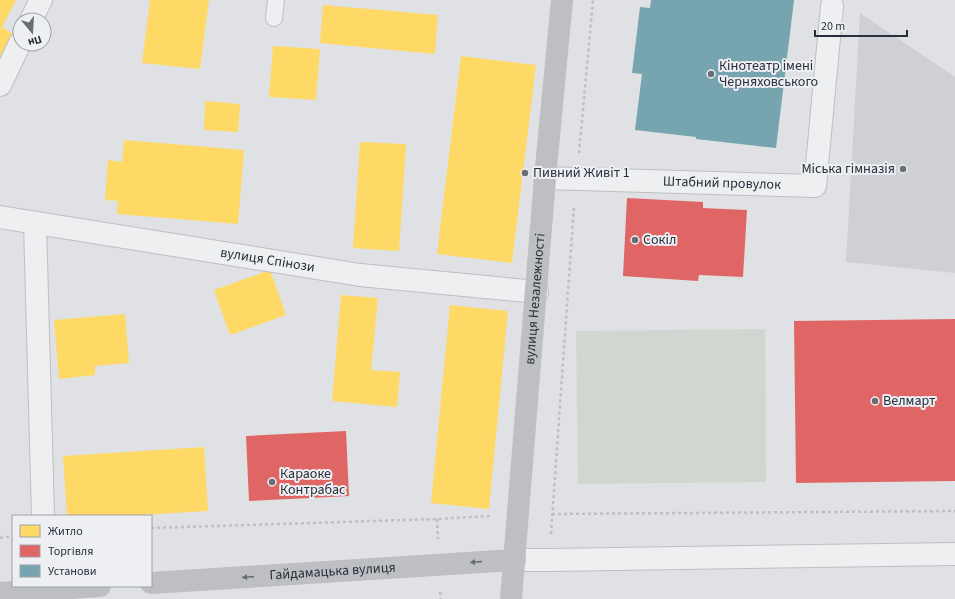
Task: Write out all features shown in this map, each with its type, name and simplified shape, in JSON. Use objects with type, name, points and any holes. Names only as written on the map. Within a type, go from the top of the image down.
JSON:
[{"type":"main road","name":"вулиця Незалежності","points":[[511,599],[537,292],[545,178],[562,0]]},
{"type":"main road","name":"Гайдамацька вулиця","points":[[152,583],[515,560]]},
{"type":"main road","points":[[0,593],[42,588],[71,587]]},
{"type":"street","points":[[35,12],[41,0]]},
{"type":"street","name":"Штабний провулок","points":[[545,178],[815,186],[832,6]]},
{"type":"street","points":[[0,85],[16,52]]},
{"type":"street","name":"вулиця Спінози","points":[[0,217],[360,275],[537,292]]},
{"type":"street","points":[[35,222],[42,515]]},
{"type":"street","points":[[515,560],[955,554]]},
{"type":"lane","points":[[274,18],[276,0]]},
{"type":"path","points":[[550,560],[576,179],[594,0]]},
{"type":"path","points":[[552,514],[955,511]]},
{"type":"path","points":[[152,528],[495,516]]},
{"type":"path","points":[[0,538],[12,536]]},
{"type":"shaded area","name":"Міська гімназія","points":[[860,13],[955,77],[955,273],[846,262]]},
{"type":"shaded area","points":[[765,329],[766,482],[578,484],[576,331]]},
{"type":"building: Житло","points":[[0,0],[16,0],[2,27],[12,34],[12,38],[0,58]]},
{"type":"building: Житло","points":[[150,0],[209,0],[200,69],[142,63]]},
{"type":"building: Житло","points":[[323,5],[438,15],[435,54],[320,43]]},
{"type":"building: Житло","points":[[273,46],[320,49],[316,100],[269,97]]},
{"type":"building: Житло","points":[[461,56],[536,65],[512,263],[437,254]]},
{"type":"building: Житло","points":[[205,101],[240,104],[238,132],[204,130]]},
{"type":"building: Житло","points":[[124,140],[244,150],[238,224],[117,214],[118,201],[105,200],[108,160],[122,162]]},
{"type":"building: Житло","points":[[360,142],[406,144],[399,251],[353,248]]},
{"type":"building: Житло","points":[[270,270],[286,315],[230,335],[214,290]]},
{"type":"building: Житло","points":[[341,295],[378,298],[371,370],[400,372],[397,407],[332,401]]},
{"type":"building: Житло","points":[[450,305],[508,311],[489,509],[431,503]]},
{"type":"building: Житло","points":[[125,314],[129,363],[95,366],[95,375],[59,379],[54,320]]},
{"type":"building: Житло","points":[[204,447],[208,511],[141,515],[67,515],[63,456]]},
{"type":"building: Торгівля","points":[[627,198],[703,202],[703,208],[747,210],[743,277],[699,275],[698,281],[623,276]]},
{"type":"building: Торгівля","name":"Велмарт","points":[[955,319],[955,481],[796,483],[794,321]]},
{"type":"building: Торгівля","points":[[346,431],[349,496],[249,501],[246,436]]},
{"type":"building: Установи","name":"Кінотеатр імені Черняховського","points":[[651,0],[794,0],[776,148],[696,139],[696,137],[635,130],[642,74],[632,73],[640,7],[650,8]]},
{"type":"place","name":"Кінотеатр імені Черняховського","points":[[711,74]]},
{"type":"place","name":"Міська гімназія","points":[[903,169]]},
{"type":"place","name":"Пивний Живіт 1","points":[[525,173]]},
{"type":"place","name":"Сокіл","points":[[635,240]]},
{"type":"place","name":"Велмарт","points":[[875,401]]},
{"type":"place","name":"Караоке Контрабас","points":[[272,482]]}]
